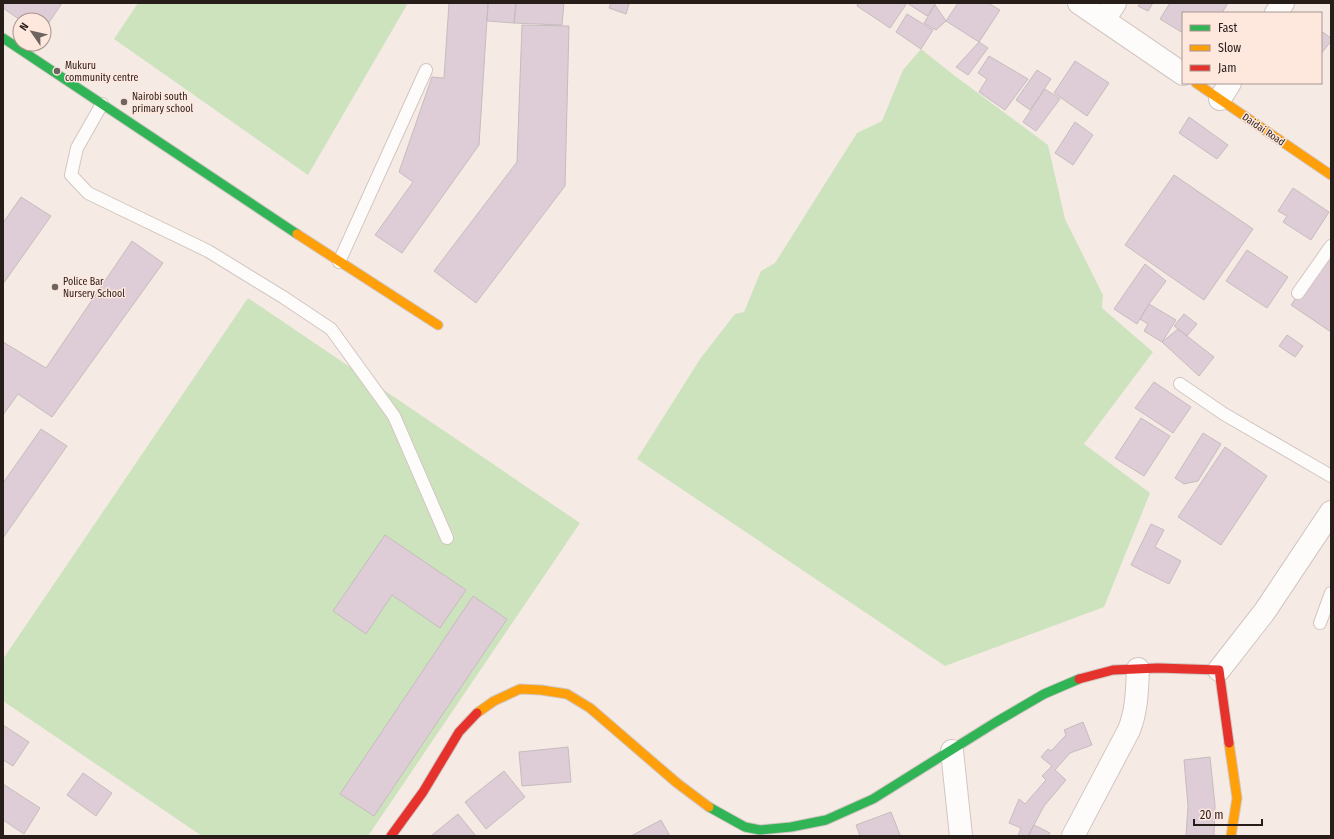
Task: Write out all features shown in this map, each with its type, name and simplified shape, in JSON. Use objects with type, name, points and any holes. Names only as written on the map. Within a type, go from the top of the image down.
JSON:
[{"type":"street","points":[[1079,3],[1109,11],[1182,73]]},
{"type":"street","points":[[1277,12],[1283,3]]},
{"type":"street","points":[[3,38],[339,262],[438,326]]},
{"type":"street","name":"Daidai Road","points":[[1200,84],[1225,91],[1331,175]]},
{"type":"street","points":[[1231,836],[1237,798],[1219,670],[1265,610],[1331,512]]},
{"type":"street","points":[[391,836],[423,792],[459,732],[474,714],[494,701],[520,689],[541,690],[567,694],[590,708],[677,783],[743,831],[791,827],[826,820],[873,799],[952,751],[996,722],[1037,698],[1076,680],[1113,670],[1158,668],[1219,670]]},
{"type":"street","points":[[1073,836],[1130,730],[1136,704],[1138,669]]},
{"type":"street","points":[[952,751],[961,836]]},
{"type":"lane","points":[[339,262],[426,70]]},
{"type":"lane","points":[[102,104],[77,148],[71,174],[88,193],[208,251],[283,297],[331,329],[394,416],[447,538]]},
{"type":"lane","points":[[1298,293],[1331,246]]},
{"type":"lane","points":[[1180,384],[1224,414],[1331,476]]},
{"type":"lane","points":[[1320,623],[1331,593]]},
{"type":"green space","points":[[138,3],[408,3],[308,175],[114,39]]},
{"type":"green space","points":[[921,49],[1048,145],[1065,219],[1103,295],[1102,308],[1153,352],[1084,444],[1150,493],[1104,607],[945,666],[637,459],[700,359],[735,314],[744,312],[761,271],[775,263],[857,133],[882,121],[903,70]]},
{"type":"green space","points":[[248,298],[580,523],[368,836],[202,836],[3,701],[3,659]]},
{"type":"building","points":[[3,3],[62,3],[52,18],[52,12],[12,12],[12,14],[3,8]]},
{"type":"building","points":[[449,3],[488,3],[479,145],[402,253],[375,235],[413,182],[399,172],[432,77],[444,78]]},
{"type":"building","points":[[488,3],[516,3],[514,23],[487,21]]},
{"type":"building","points":[[516,3],[564,3],[562,25],[514,23]]},
{"type":"building","points":[[611,3],[629,4],[626,14],[609,8]]},
{"type":"building","points":[[858,3],[907,3],[890,28],[857,6]]},
{"type":"building","points":[[907,3],[936,3],[927,16]]},
{"type":"building","points":[[958,3],[988,3],[1000,10],[979,42],[946,21]]},
{"type":"building","points":[[1140,3],[1153,3],[1148,11],[1138,6]]},
{"type":"building","points":[[1170,3],[1228,3],[1223,12],[1182,12],[1182,32],[1160,19]]},
{"type":"building","points":[[935,5],[946,21],[936,30],[924,23]]},
{"type":"building","points":[[907,14],[933,30],[921,49],[896,32]]},
{"type":"building","points":[[522,25],[569,26],[565,186],[476,303],[434,271],[517,162]]},
{"type":"building","points":[[1322,32],[1331,38],[1331,41],[1322,53]]},
{"type":"building","points":[[979,42],[988,48],[968,75],[956,67]]},
{"type":"building","points":[[989,56],[1028,79],[1005,110],[979,92],[987,79],[978,73]]},
{"type":"building","points":[[1075,61],[1109,83],[1087,116],[1054,93]]},
{"type":"building","points":[[1037,70],[1051,79],[1030,110],[1016,100]]},
{"type":"building","points":[[1045,89],[1060,99],[1036,131],[1023,122]]},
{"type":"building","points":[[1189,117],[1228,145],[1217,159],[1179,133]]},
{"type":"building","points":[[1075,122],[1093,135],[1073,165],[1055,153]]},
{"type":"building","points":[[1174,175],[1253,229],[1204,300],[1125,245]]},
{"type":"building","points":[[1293,188],[1329,212],[1311,240],[1283,222],[1287,216],[1278,211]]},
{"type":"building","points":[[21,197],[51,216],[3,284],[3,223]]},
{"type":"building","points":[[132,241],[163,263],[52,417],[18,394],[3,415],[3,342],[46,368]]},
{"type":"building","points":[[1331,247],[1331,332],[1291,305]]},
{"type":"building","points":[[1247,250],[1288,277],[1267,308],[1226,281]]},
{"type":"building","points":[[1145,264],[1166,281],[1149,304],[1137,324],[1114,309]]},
{"type":"building","points":[[1149,304],[1176,320],[1162,342],[1144,331],[1148,324],[1140,319]]},
{"type":"building","points":[[1184,314],[1197,324],[1187,336],[1174,326]]},
{"type":"building","points":[[1178,329],[1214,357],[1199,376],[1162,342]]},
{"type":"building","points":[[1287,335],[1303,346],[1295,357],[1279,346]]},
{"type":"building","points":[[1154,382],[1191,407],[1173,433],[1135,408]]},
{"type":"building","points":[[1141,418],[1170,436],[1144,476],[1115,458]]},
{"type":"building","points":[[41,429],[67,446],[3,538],[3,483]]},
{"type":"building","points":[[1203,433],[1221,444],[1198,481],[1184,484],[1175,478]]},
{"type":"building","points":[[1225,447],[1267,476],[1221,545],[1178,517]]},
{"type":"building","points":[[1151,524],[1164,530],[1155,547],[1181,561],[1169,584],[1131,565]]},
{"type":"building","points":[[385,535],[466,590],[440,628],[392,595],[366,634],[333,611]]},
{"type":"building","points":[[473,596],[507,619],[374,816],[340,794]]},
{"type":"building","points":[[1083,722],[1092,745],[1070,753],[1055,770],[1066,780],[1044,806],[1028,836],[1018,836],[1021,828],[1009,823],[1019,799],[1025,804],[1046,780],[1042,776],[1052,766],[1041,757],[1048,749],[1051,751],[1066,735],[1064,730]]},
{"type":"building","points":[[3,725],[29,742],[13,766],[3,760]]},
{"type":"building","points":[[568,747],[571,782],[522,786],[519,752]]},
{"type":"building","points":[[1210,757],[1215,805],[1214,836],[1186,836],[1188,806],[1184,760]]},
{"type":"building","points":[[504,771],[525,797],[486,829],[465,802]]},
{"type":"building","points":[[83,773],[112,793],[96,816],[67,795]]},
{"type":"building","points":[[3,784],[40,808],[24,834],[3,820]]},
{"type":"building","points":[[891,812],[900,835],[860,836],[856,825]]},
{"type":"building","points":[[458,814],[476,836],[431,836]]},
{"type":"building","points":[[661,820],[670,836],[631,836]]},
{"type":"building","points":[[1034,825],[1050,833],[1048,836],[1028,836]]},
{"type":"traffic: fast","points":[[3,38],[297,234]]},
{"type":"traffic: fast","points":[[709,807],[745,827],[760,830],[791,827],[826,820],[873,799],[996,722],[1044,694],[1079,679]]},
{"type":"traffic: slow","points":[[1197,84],[1331,175]]},
{"type":"traffic: slow","points":[[297,234],[438,325]]},
{"type":"traffic: slow","points":[[477,713],[494,701],[520,689],[541,690],[567,694],[590,708],[677,783],[709,807]]},
{"type":"traffic: slow","points":[[1229,743],[1237,798],[1231,836]]},
{"type":"traffic: jam","points":[[1079,679],[1113,670],[1158,668],[1219,670],[1229,743]]},
{"type":"traffic: jam","points":[[391,836],[423,792],[459,732],[477,713]]},
{"type":"place","name":"Mukuru community centre","points":[[57,71]]},
{"type":"place","name":"Nairobi south primary school","points":[[124,102]]},
{"type":"place","name":"Police Bar Nursery School","points":[[55,287]]}]
